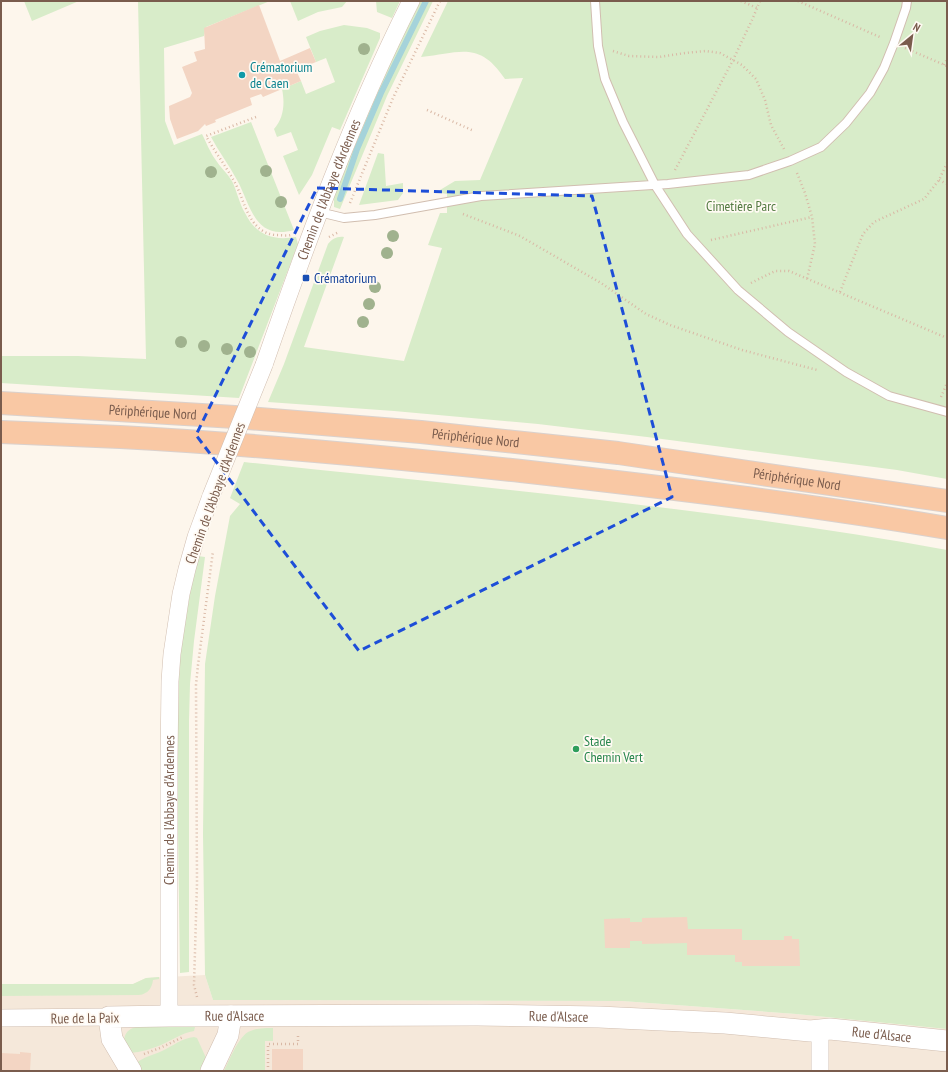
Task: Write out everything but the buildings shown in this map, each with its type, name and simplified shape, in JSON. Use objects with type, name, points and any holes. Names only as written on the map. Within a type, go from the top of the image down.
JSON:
[{"type":"highway","name":"Périphérique Nord","points":[[1,403],[235,417],[421,432],[618,453],[947,501]]},
{"type":"highway","name":"Périphérique Nord","points":[[1,432],[129,438],[267,447],[443,463],[613,481],[778,503],[947,528]]},
{"type":"street","name":"Chemin de l'Abbaye d'Ardennes","points":[[169,1016],[170,682],[172,654],[181,594],[196,537],[264,365],[319,212],[361,106],[411,1]]},
{"type":"street","name":"Rue d'Alsace","points":[[169,1016],[477,1015],[598,1017],[724,1024],[810,1031],[830,1029],[947,1041]]},
{"type":"street","name":"Rue de la Paix","points":[[1,1018],[109,1018],[169,1016]]},
{"type":"street","points":[[211,1071],[228,1035],[232,1016]]},
{"type":"street","points":[[109,1018],[112,1039],[136,1063]]},
{"type":"street","points":[[820,1030],[820,1071]]},
{"type":"lane","points":[[595,1],[598,46],[605,80],[623,122],[655,185],[687,234],[738,290],[788,332],[846,372],[889,396],[947,412]]},
{"type":"lane","points":[[319,212],[344,218],[366,216],[482,196],[668,184],[749,174],[790,160],[821,147],[846,123],[870,93],[884,68],[894,43],[907,1]]},
{"type":"path","points":[[349,206],[393,98],[440,1]]},
{"type":"path","points":[[742,1],[757,8]]},
{"type":"path","points":[[668,184],[733,60],[760,1]]},
{"type":"path","points":[[798,1],[946,65],[947,59]]},
{"type":"path","points":[[598,46],[629,56],[659,57],[706,51],[720,53],[742,65],[756,79],[765,100],[771,125],[796,170],[812,217],[816,244],[807,279]]},
{"type":"path","points":[[427,110],[474,131]]},
{"type":"path","points":[[256,117],[206,136],[216,155],[234,180],[247,211],[256,224],[269,234],[288,235],[295,233]]},
{"type":"path","points":[[840,292],[863,234],[874,222],[924,199],[940,180],[947,163]]},
{"type":"path","points":[[940,180],[947,184]]},
{"type":"path","points":[[452,202],[455,211],[520,236],[601,283],[646,314],[670,325],[742,350],[818,370]]},
{"type":"path","points":[[696,244],[812,217]]},
{"type":"path","points":[[738,290],[775,271],[789,271],[947,338]]},
{"type":"path","points":[[198,999],[194,986],[197,883],[196,685],[210,566],[214,545]]},
{"type":"path","points":[[268,1071],[268,1044],[298,1044],[298,1032]]},
{"type":"path","points":[[136,1063],[160,1048],[189,1035]]},
{"type":"highlighted area","points":[[317,188],[592,196],[672,497],[359,651],[196,435]]},
{"type":"shaded area","points":[[205,975],[213,1000],[622,1001],[796,1014],[947,1029],[947,1071],[1,1071],[1,984],[133,984],[146,978]]},
{"type":"green space","points":[[24,1],[79,1],[32,21]]},
{"type":"green space","points":[[138,1],[270,1],[206,27],[204,36],[164,48],[165,121],[174,145],[202,134],[213,156],[232,181],[243,209],[254,227],[272,237],[296,237],[298,244],[239,398],[1,383],[1,356],[78,356],[146,359]]},
{"type":"green space","points":[[290,1],[347,1],[342,7],[318,12],[298,21]]},
{"type":"green space","points":[[376,1],[400,1],[392,18],[377,12]]},
{"type":"green space","points":[[420,1],[433,1],[387,96],[340,209],[334,207],[334,197],[364,116]]},
{"type":"green space","name":"Cimetière Parc","points":[[448,1],[947,1],[947,479],[897,470],[538,424],[394,411],[268,402],[284,364],[328,244],[337,237],[344,237],[304,347],[404,361],[442,248],[428,245],[440,213],[447,213],[447,194],[441,193],[440,190],[455,181],[480,180],[523,78],[505,79],[496,67],[486,59],[477,54],[468,52],[421,57]]},
{"type":"green space","points":[[344,25],[367,28],[380,33],[380,38],[340,130],[332,127],[312,175],[299,195],[283,156],[298,150],[291,132],[277,137],[274,129],[280,120],[283,110],[282,89],[301,81],[306,94],[335,82],[326,58],[316,62],[306,37],[320,31]]},
{"type":"green space","points":[[251,122],[294,230],[281,232],[270,230],[262,226],[251,210],[237,180],[211,137]]},
{"type":"green space","points":[[378,153],[384,154],[386,186],[403,183],[403,193],[398,200],[359,205]]},
{"type":"green space","name":"Stade Chemin Vert","points":[[244,462],[685,510],[860,535],[947,550],[947,1029],[796,1014],[622,1001],[213,1000],[205,975],[203,834],[205,664],[215,596],[230,516],[240,504],[230,498]]},
{"type":"green space","points":[[198,556],[205,557],[190,684],[189,972],[180,973],[177,760],[180,656],[190,593]]},
{"type":"green space","points":[[159,977],[159,979],[153,980],[151,988],[147,992],[139,995],[1,996],[1,984],[133,984],[146,978]]},
{"type":"green space","points":[[191,1025],[195,1027],[194,1031],[142,1051],[130,1053],[124,1040],[128,1031],[136,1027]]},
{"type":"green space","points":[[273,1028],[273,1041],[265,1041],[265,1071],[224,1071],[234,1050],[244,1035],[254,1030]]},
{"type":"green space","points":[[194,1037],[197,1038],[207,1060],[201,1071],[141,1071],[136,1063],[182,1041]]},
{"type":"waterway","points":[[340,199],[357,149],[381,93],[426,1]]},
{"type":"place","name":"Crématorium de Caen","points":[[242,75]]},
{"type":"place","name":"Crématorium","points":[[306,278]]},
{"type":"place","name":"Stade Chemin Vert","points":[[576,749]]}]
